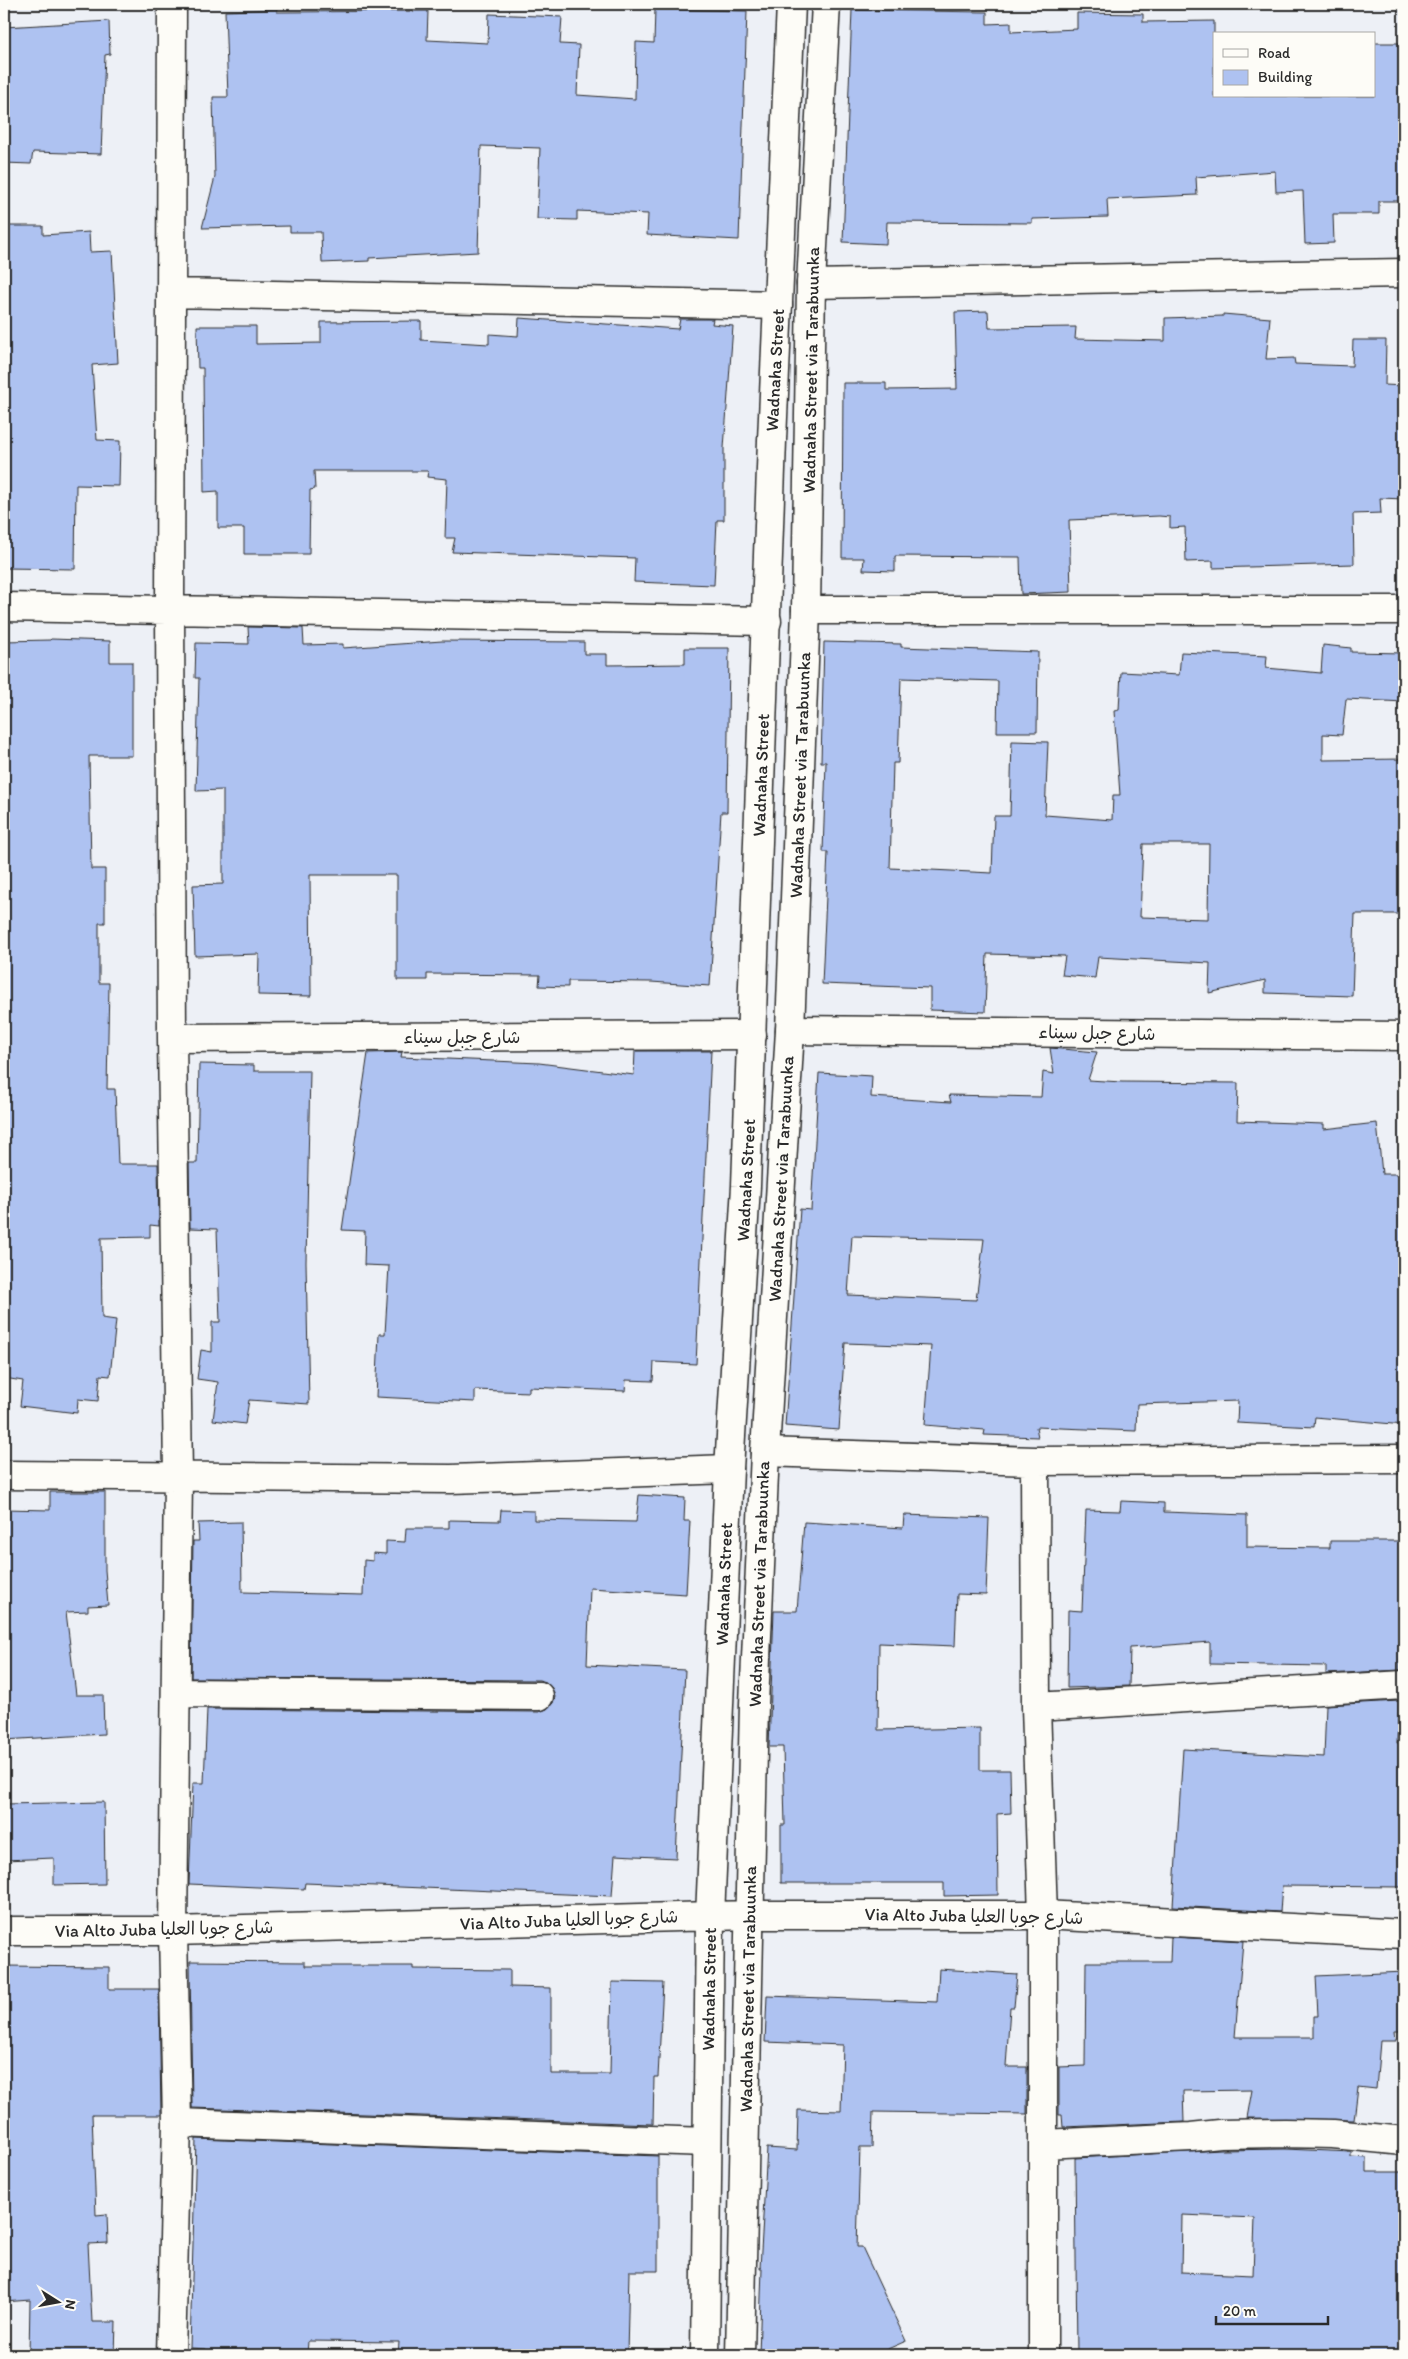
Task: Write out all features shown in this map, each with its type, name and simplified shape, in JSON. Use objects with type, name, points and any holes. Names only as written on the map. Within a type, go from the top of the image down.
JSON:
[{"type":"street","points":[[171,2355],[177,2123],[174,1931],[178,1476],[172,1038],[170,609],[172,4]]},
{"type":"street","name":"Wadnaha Street","points":[[705,2355],[710,1917],[729,1469],[746,1186],[778,305],[791,4]]},
{"type":"street","name":"Wadnaha Street via Tarabuunka","points":[[740,2355],[754,1704],[765,1452],[790,1030],[806,610],[811,284],[826,4]]},
{"type":"street","points":[[811,284],[1404,273]]},
{"type":"street","points":[[171,293],[778,305]]},
{"type":"street","points":[[4,608],[170,609],[767,621]]},
{"type":"street","points":[[806,610],[1404,610]]},
{"type":"street","name":"شارع جبل سيناء","points":[[790,1030],[1404,1036]]},
{"type":"street","name":"شارع جبل سيناء","points":[[172,1038],[752,1035]]},
{"type":"street","points":[[765,1452],[1035,1462],[1404,1459]]},
{"type":"street","points":[[1035,1462],[1036,1707],[1043,1915],[1043,2355]]},
{"type":"street","points":[[4,1475],[451,1479],[729,1469]]},
{"type":"street","points":[[1036,1707],[1404,1685]]},
{"type":"street","points":[[177,1693],[539,1696]]},
{"type":"street","name":"Via Alto Juba شارع جوبا العليا","points":[[4,1931],[174,1931],[750,1915],[1043,1915],[1404,1934]]},
{"type":"street","points":[[177,2123],[707,2142]]},
{"type":"street","points":[[1043,2144],[1191,2138],[1220,2134],[1276,2133],[1333,2134],[1404,2142]]},
{"type":"building","points":[[277,9],[277,12],[428,11],[427,40],[488,43],[489,14],[562,17],[560,44],[579,45],[577,95],[635,99],[636,42],[654,43],[655,9],[747,11],[739,240],[647,235],[648,214],[577,211],[577,220],[537,219],[540,148],[481,146],[478,252],[369,258],[369,261],[322,263],[321,232],[290,232],[290,226],[202,228],[215,177],[213,97],[228,97],[225,11]]},
{"type":"building","points":[[852,10],[987,12],[987,24],[1011,23],[1011,32],[1077,29],[1077,13],[1143,14],[1143,22],[1214,21],[1213,98],[1376,98],[1376,43],[1404,43],[1404,201],[1379,201],[1379,214],[1333,214],[1334,243],[1305,244],[1303,191],[1276,192],[1275,171],[1196,177],[1197,195],[1107,199],[1108,217],[1032,219],[1032,223],[887,222],[886,244],[843,242]]},
{"type":"building","points":[[109,21],[110,54],[105,55],[101,154],[33,152],[31,164],[4,163],[4,87],[7,87],[4,27]]},
{"type":"building","points":[[4,226],[43,226],[43,235],[89,232],[90,252],[112,251],[118,363],[92,365],[97,440],[120,441],[119,486],[76,485],[75,569],[4,568]]},
{"type":"building","points":[[988,311],[989,328],[1076,327],[1075,339],[1165,341],[1165,318],[1223,316],[1223,314],[1270,318],[1266,359],[1294,358],[1295,364],[1352,366],[1353,340],[1386,340],[1385,385],[1404,386],[1404,499],[1380,498],[1381,513],[1353,514],[1354,564],[1213,568],[1213,561],[1186,562],[1185,527],[1170,528],[1170,517],[1159,516],[1069,520],[1071,592],[1021,594],[1020,557],[895,556],[895,571],[863,570],[864,558],[842,558],[843,383],[886,383],[886,390],[957,389],[955,312]]},
{"type":"building","points":[[519,318],[678,329],[680,319],[713,319],[712,324],[733,326],[724,448],[724,520],[717,520],[714,585],[634,582],[635,558],[452,552],[455,538],[445,538],[447,479],[427,477],[428,471],[314,471],[315,489],[310,490],[309,554],[244,554],[244,528],[218,528],[218,491],[204,492],[203,368],[198,368],[197,326],[256,326],[256,344],[321,343],[321,322],[421,321],[421,340],[489,344],[489,334],[518,336]]},
{"type":"building","points":[[248,627],[303,628],[304,645],[343,644],[343,648],[442,641],[584,642],[584,654],[607,654],[607,665],[685,664],[685,648],[729,648],[727,812],[721,812],[710,986],[651,982],[568,981],[568,987],[539,986],[540,975],[427,974],[427,980],[397,980],[397,875],[310,875],[311,996],[258,995],[259,954],[195,956],[193,885],[223,884],[223,790],[196,791],[199,678],[195,678],[196,643],[249,644]]},
{"type":"building","points":[[51,639],[110,641],[110,662],[132,662],[132,756],[89,756],[91,869],[105,869],[105,923],[99,923],[99,983],[109,983],[107,1089],[115,1089],[118,1164],[158,1164],[159,1226],[150,1225],[150,1237],[101,1238],[102,1318],[116,1320],[110,1376],[100,1375],[98,1401],[78,1399],[77,1413],[20,1406],[23,1381],[4,1378],[4,641]]},
{"type":"building","points":[[824,642],[901,644],[901,647],[1038,652],[1037,732],[997,732],[998,681],[901,678],[898,763],[893,763],[890,868],[992,873],[994,816],[1010,816],[1012,741],[1048,742],[1045,815],[1112,820],[1113,795],[1120,795],[1114,711],[1119,710],[1121,672],[1179,675],[1181,652],[1267,656],[1266,668],[1321,673],[1323,645],[1351,648],[1351,652],[1404,653],[1404,702],[1346,699],[1342,735],[1323,734],[1323,760],[1404,759],[1404,914],[1355,914],[1352,996],[1265,993],[1265,980],[1209,993],[1210,963],[1098,957],[1095,978],[1062,975],[1065,956],[987,954],[985,1012],[930,1010],[930,988],[822,984],[828,852],[823,852],[826,762],[821,762]],"holes":[[[1143,844],[1209,844],[1208,919],[1140,917]]]},
{"type":"building","points":[[1050,1048],[1097,1052],[1088,1080],[1238,1083],[1237,1121],[1324,1124],[1324,1129],[1377,1123],[1382,1174],[1404,1174],[1404,1425],[1315,1417],[1314,1427],[1237,1423],[1238,1401],[1137,1404],[1136,1431],[1036,1427],[1038,1437],[984,1435],[985,1430],[925,1425],[931,1346],[845,1343],[839,1430],[785,1426],[800,1209],[811,1210],[819,1073],[872,1076],[871,1097],[951,1102],[949,1095],[1041,1097],[1043,1072],[1054,1074]],"holes":[[[852,1236],[984,1239],[976,1300],[848,1295]]]},
{"type":"building","points":[[635,1051],[711,1051],[696,1364],[654,1362],[653,1381],[626,1380],[625,1391],[529,1387],[529,1392],[475,1390],[475,1402],[376,1397],[379,1334],[385,1334],[389,1266],[364,1265],[365,1231],[342,1230],[368,1053],[402,1052],[401,1057],[539,1063],[634,1075]]},
{"type":"building","points":[[199,1064],[254,1065],[254,1071],[310,1071],[306,1262],[309,1404],[249,1400],[245,1424],[213,1420],[218,1382],[197,1379],[201,1350],[212,1352],[212,1322],[220,1322],[217,1229],[190,1228],[189,1163],[197,1163]]},
{"type":"building","points":[[50,1492],[105,1492],[105,1570],[108,1605],[88,1606],[88,1611],[66,1612],[76,1695],[103,1695],[104,1734],[4,1740],[4,1509],[50,1510]]},
{"type":"building","points":[[639,1495],[685,1498],[684,1521],[690,1521],[686,1594],[590,1588],[587,1665],[685,1670],[676,1858],[615,1855],[612,1896],[305,1883],[304,1889],[189,1884],[193,1783],[204,1783],[207,1709],[539,1712],[547,1709],[553,1703],[555,1697],[552,1688],[546,1682],[539,1680],[191,1678],[193,1541],[199,1541],[198,1523],[241,1522],[242,1592],[363,1595],[364,1560],[373,1561],[373,1553],[386,1554],[386,1541],[405,1542],[406,1528],[449,1528],[449,1520],[500,1521],[501,1510],[534,1511],[534,1520],[636,1522]]},
{"type":"building","points":[[1121,1501],[1164,1503],[1164,1512],[1247,1515],[1247,1547],[1330,1548],[1330,1541],[1404,1541],[1404,1660],[1400,1660],[1400,1670],[1326,1674],[1326,1666],[1210,1664],[1210,1642],[1130,1648],[1129,1686],[1067,1688],[1068,1610],[1082,1611],[1086,1510],[1120,1511]]},
{"type":"building","points":[[904,1515],[989,1518],[986,1595],[957,1594],[955,1646],[879,1643],[878,1730],[980,1728],[980,1770],[1010,1770],[1011,1813],[997,1814],[998,1895],[944,1896],[944,1883],[781,1883],[781,1825],[785,1825],[783,1747],[769,1747],[774,1611],[797,1611],[804,1522],[903,1528]]},
{"type":"building","points":[[1399,1701],[1397,1743],[1404,1743],[1404,1887],[1282,1886],[1280,1912],[1173,1906],[1183,1749],[1324,1757],[1326,1705]]},
{"type":"building","points":[[104,1802],[105,1884],[54,1885],[54,1858],[4,1860],[4,1804]]},
{"type":"building","points":[[1171,1937],[1243,1941],[1235,2037],[1314,2037],[1314,2016],[1318,2016],[1316,1976],[1404,1972],[1404,2031],[1395,2031],[1396,2041],[1380,2041],[1376,2089],[1358,2087],[1354,2120],[1247,2118],[1252,2090],[1183,2091],[1184,2122],[1063,2127],[1062,2115],[1059,2115],[1059,2067],[1085,2066],[1086,1962],[1170,1962]]},
{"type":"building","points":[[190,1961],[305,1962],[305,1966],[413,1966],[413,1969],[510,1970],[510,1987],[551,1988],[551,2074],[610,2074],[612,1982],[663,1983],[658,2077],[654,2077],[653,2124],[192,2108]]},
{"type":"building","points":[[4,1966],[109,1967],[109,1989],[159,1989],[161,2115],[92,2115],[96,2215],[107,2214],[108,2243],[88,2244],[92,2322],[116,2322],[115,2355],[29,2355],[30,2300],[4,2302]]},
{"type":"building","points":[[939,1969],[1017,1974],[1014,2007],[1010,2007],[1006,2067],[1027,2067],[1027,2114],[873,2112],[872,2147],[860,2147],[857,2247],[862,2247],[906,2341],[874,2355],[759,2355],[762,2268],[760,2268],[767,2148],[797,2150],[798,2110],[841,2111],[843,2045],[765,2042],[767,1996],[937,2002]]},
{"type":"building","points":[[196,2139],[658,2156],[658,2271],[629,2271],[627,2355],[398,2355],[399,2342],[308,2341],[307,2355],[206,2355],[206,2349],[190,2348]]},
{"type":"building","points":[[1285,2149],[1351,2152],[1351,2157],[1367,2158],[1367,2172],[1404,2172],[1404,2355],[1077,2355],[1075,2158],[1221,2150]],"holes":[[[1182,2215],[1255,2218],[1253,2275],[1181,2272]]]}]
